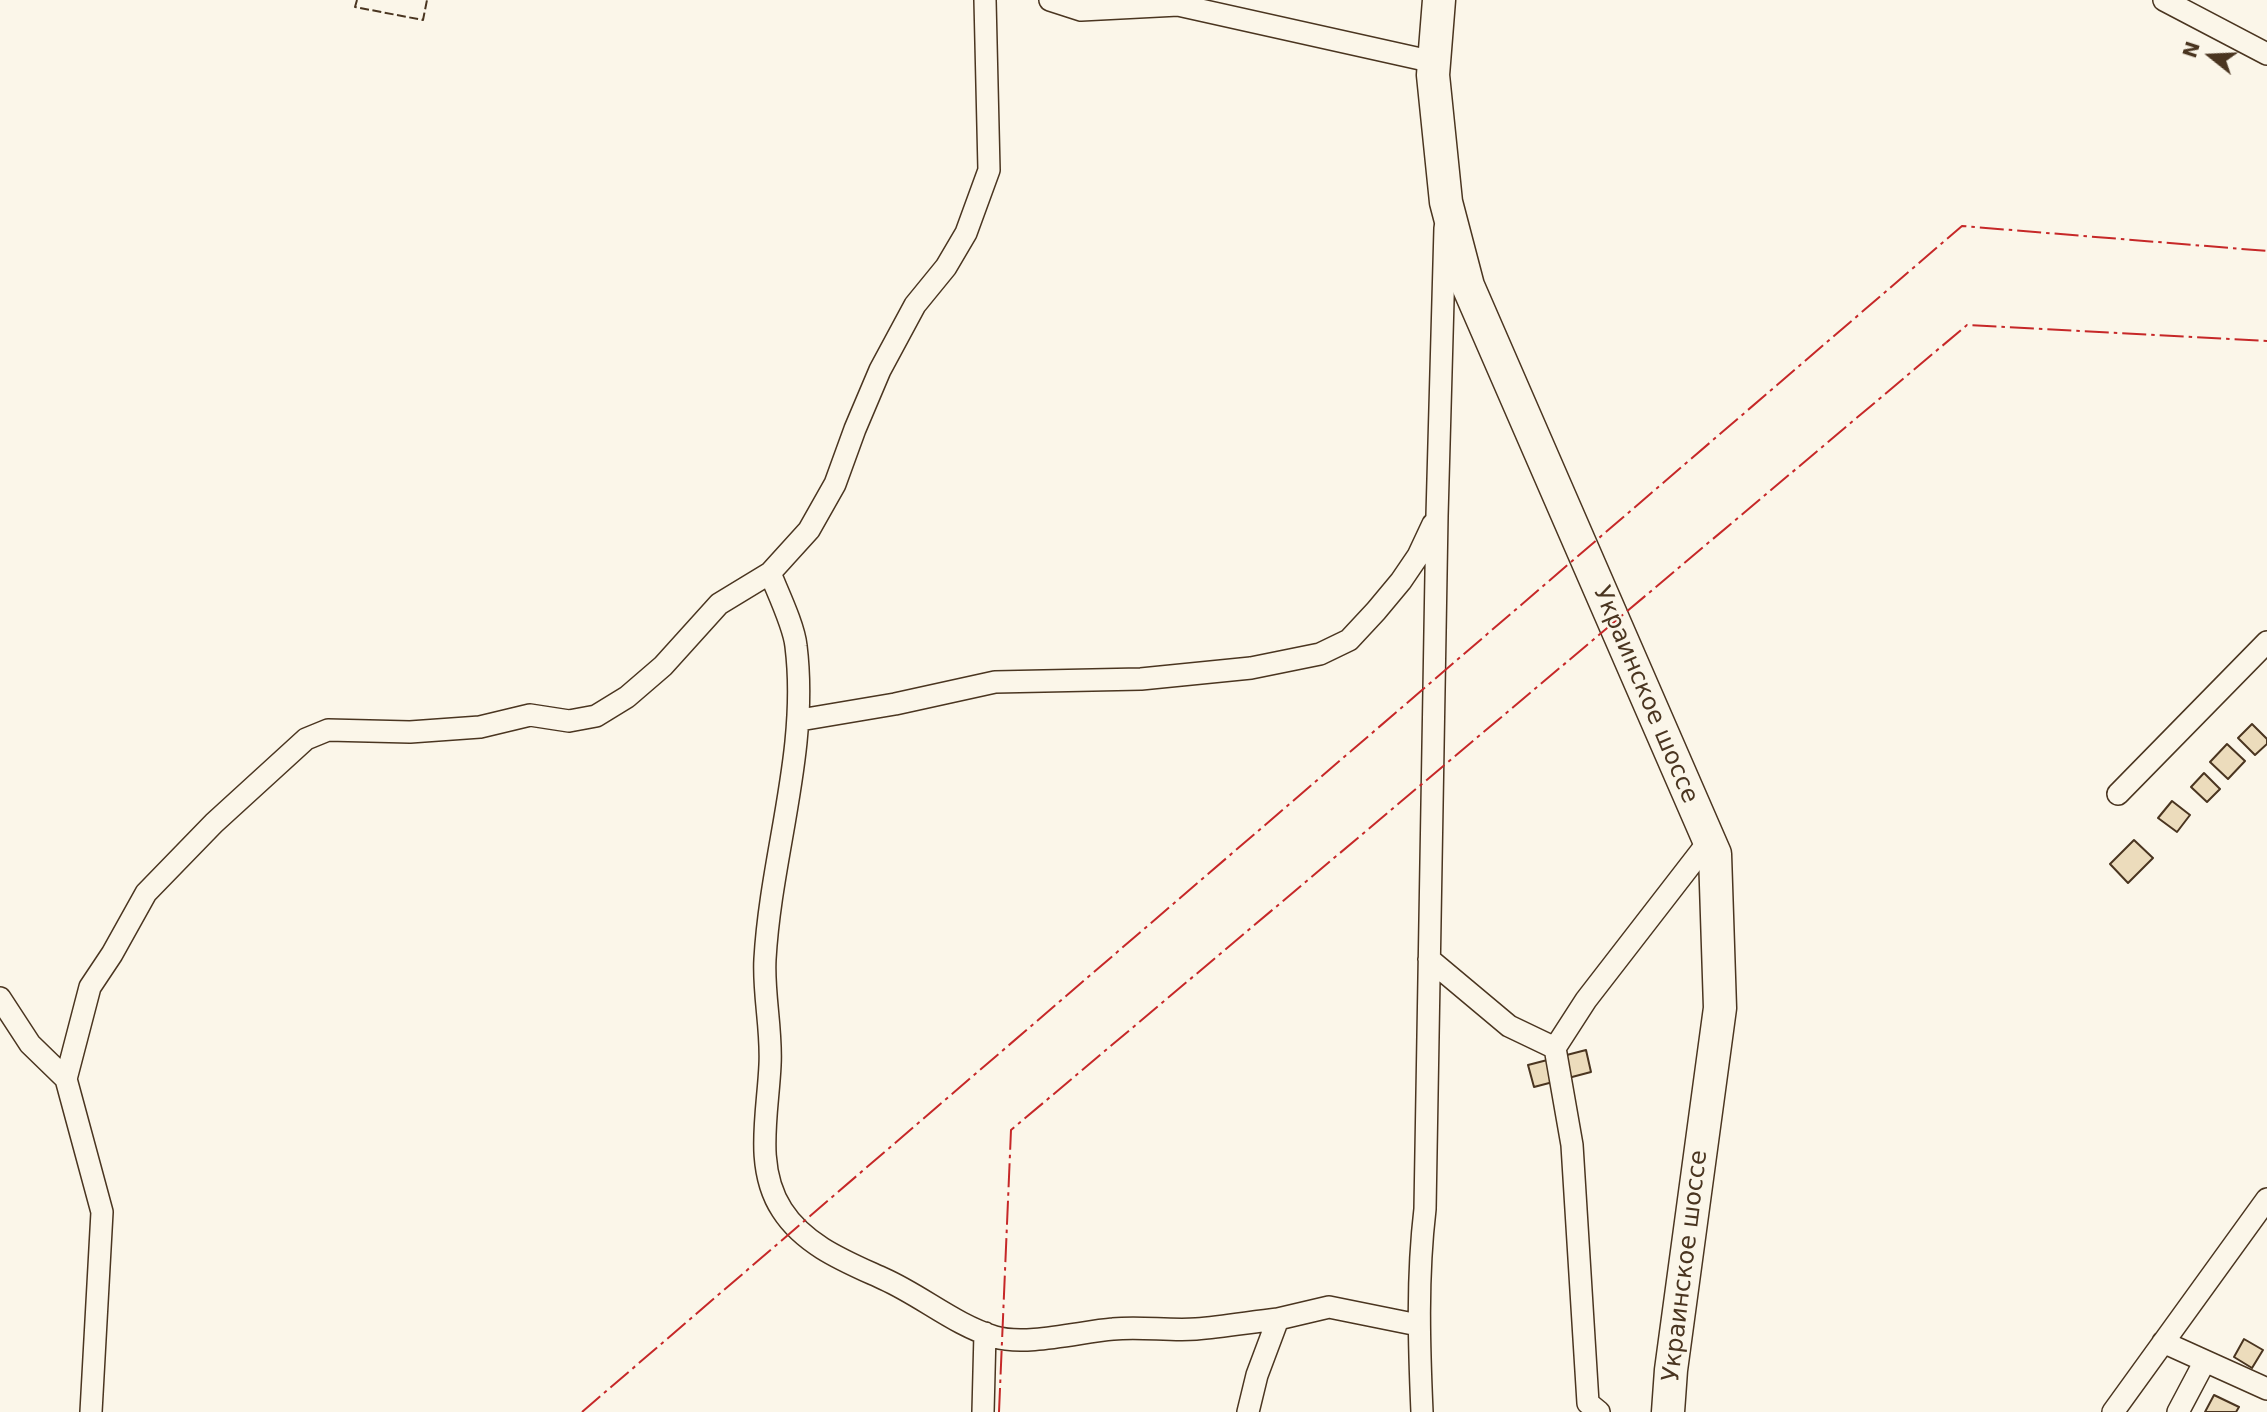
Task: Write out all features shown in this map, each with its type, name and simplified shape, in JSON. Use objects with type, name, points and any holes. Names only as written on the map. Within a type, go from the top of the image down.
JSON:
[{"type":"highway","name":"Украинское шоссе","points":[[1438,0],[1433,75],[1446,202],[1468,286],[1715,854],[1720,1007],[1671,1370],[1668,1412]]},
{"type":"street","points":[[92,1412],[102,1212],[66,1079],[90,987],[146,893],[214,823],[306,739],[328,730],[410,732],[480,727],[530,715],[569,721],[596,716],[626,697],[663,666],[719,604],[771,573],[809,530],[835,484],[880,370],[915,305],[946,267],[966,233],[989,170],[985,0]]},
{"type":"street","points":[[1050,0],[1081,10],[1178,5],[1434,62]]},
{"type":"street","points":[[2164,0],[2267,54]]},
{"type":"street","points":[[1422,1412],[1418,1325],[1421,1246],[1426,1209],[1437,516],[1446,202]]},
{"type":"street","points":[[800,720],[895,704],[995,682],[1140,679],[1251,668],[1320,654],[1349,639],[1377,611],[1418,556],[1437,516]]},
{"type":"street","points":[[771,573],[796,643],[800,720],[779,847],[765,961],[771,1045],[764,1138],[767,1173],[781,1209],[800,1232],[826,1251],[997,1338],[1026,1340],[1116,1328],[1195,1329],[1278,1319],[1328,1307],[1418,1325]]},
{"type":"street","points":[[2118,794],[2267,642]]},
{"type":"street","points":[[1592,1409],[1572,1144],[1555,1048],[1586,1000],[1709,841]]},
{"type":"street","points":[[1429,959],[1509,1026],[1555,1048]]},
{"type":"street","points":[[0,998],[30,1044],[66,1079]]},
{"type":"street","points":[[2113,1412],[2267,1199]]},
{"type":"street","points":[[1248,1412],[1257,1375],[1278,1319]]},
{"type":"street","points":[[983,1412],[985,1333]]},
{"type":"street","points":[[2162,1342],[2267,1389]]},
{"type":"street","points":[[2178,1412],[2205,1362]]},
{"type":"building","points":[[2252,724],[2267,739],[2267,744],[2255,755],[2238,738]]},
{"type":"building","points":[[2227,744],[2245,761],[2228,779],[2210,762]]},
{"type":"building","points":[[2204,773],[2220,789],[2207,802],[2191,787]]},
{"type":"building","points":[[2172,801],[2190,815],[2177,832],[2158,818]]},
{"type":"building","points":[[2134,840],[2153,858],[2128,883],[2110,864]]},
{"type":"building","points":[[1586,1050],[1591,1072],[1534,1087],[1528,1065]]},
{"type":"building","points":[[2244,1339],[2263,1350],[2252,1368],[2234,1357]]},
{"type":"building","points":[[2214,1395],[2239,1407],[2236,1412],[2205,1412]]},
{"type":"fence","points":[[357,0],[355,7],[423,20],[427,0]]},
{"type":"power","points":[[582,1412],[1962,226],[2267,251]]},
{"type":"power","points":[[999,1412],[1011,1130],[1967,325],[2267,341]]}]
